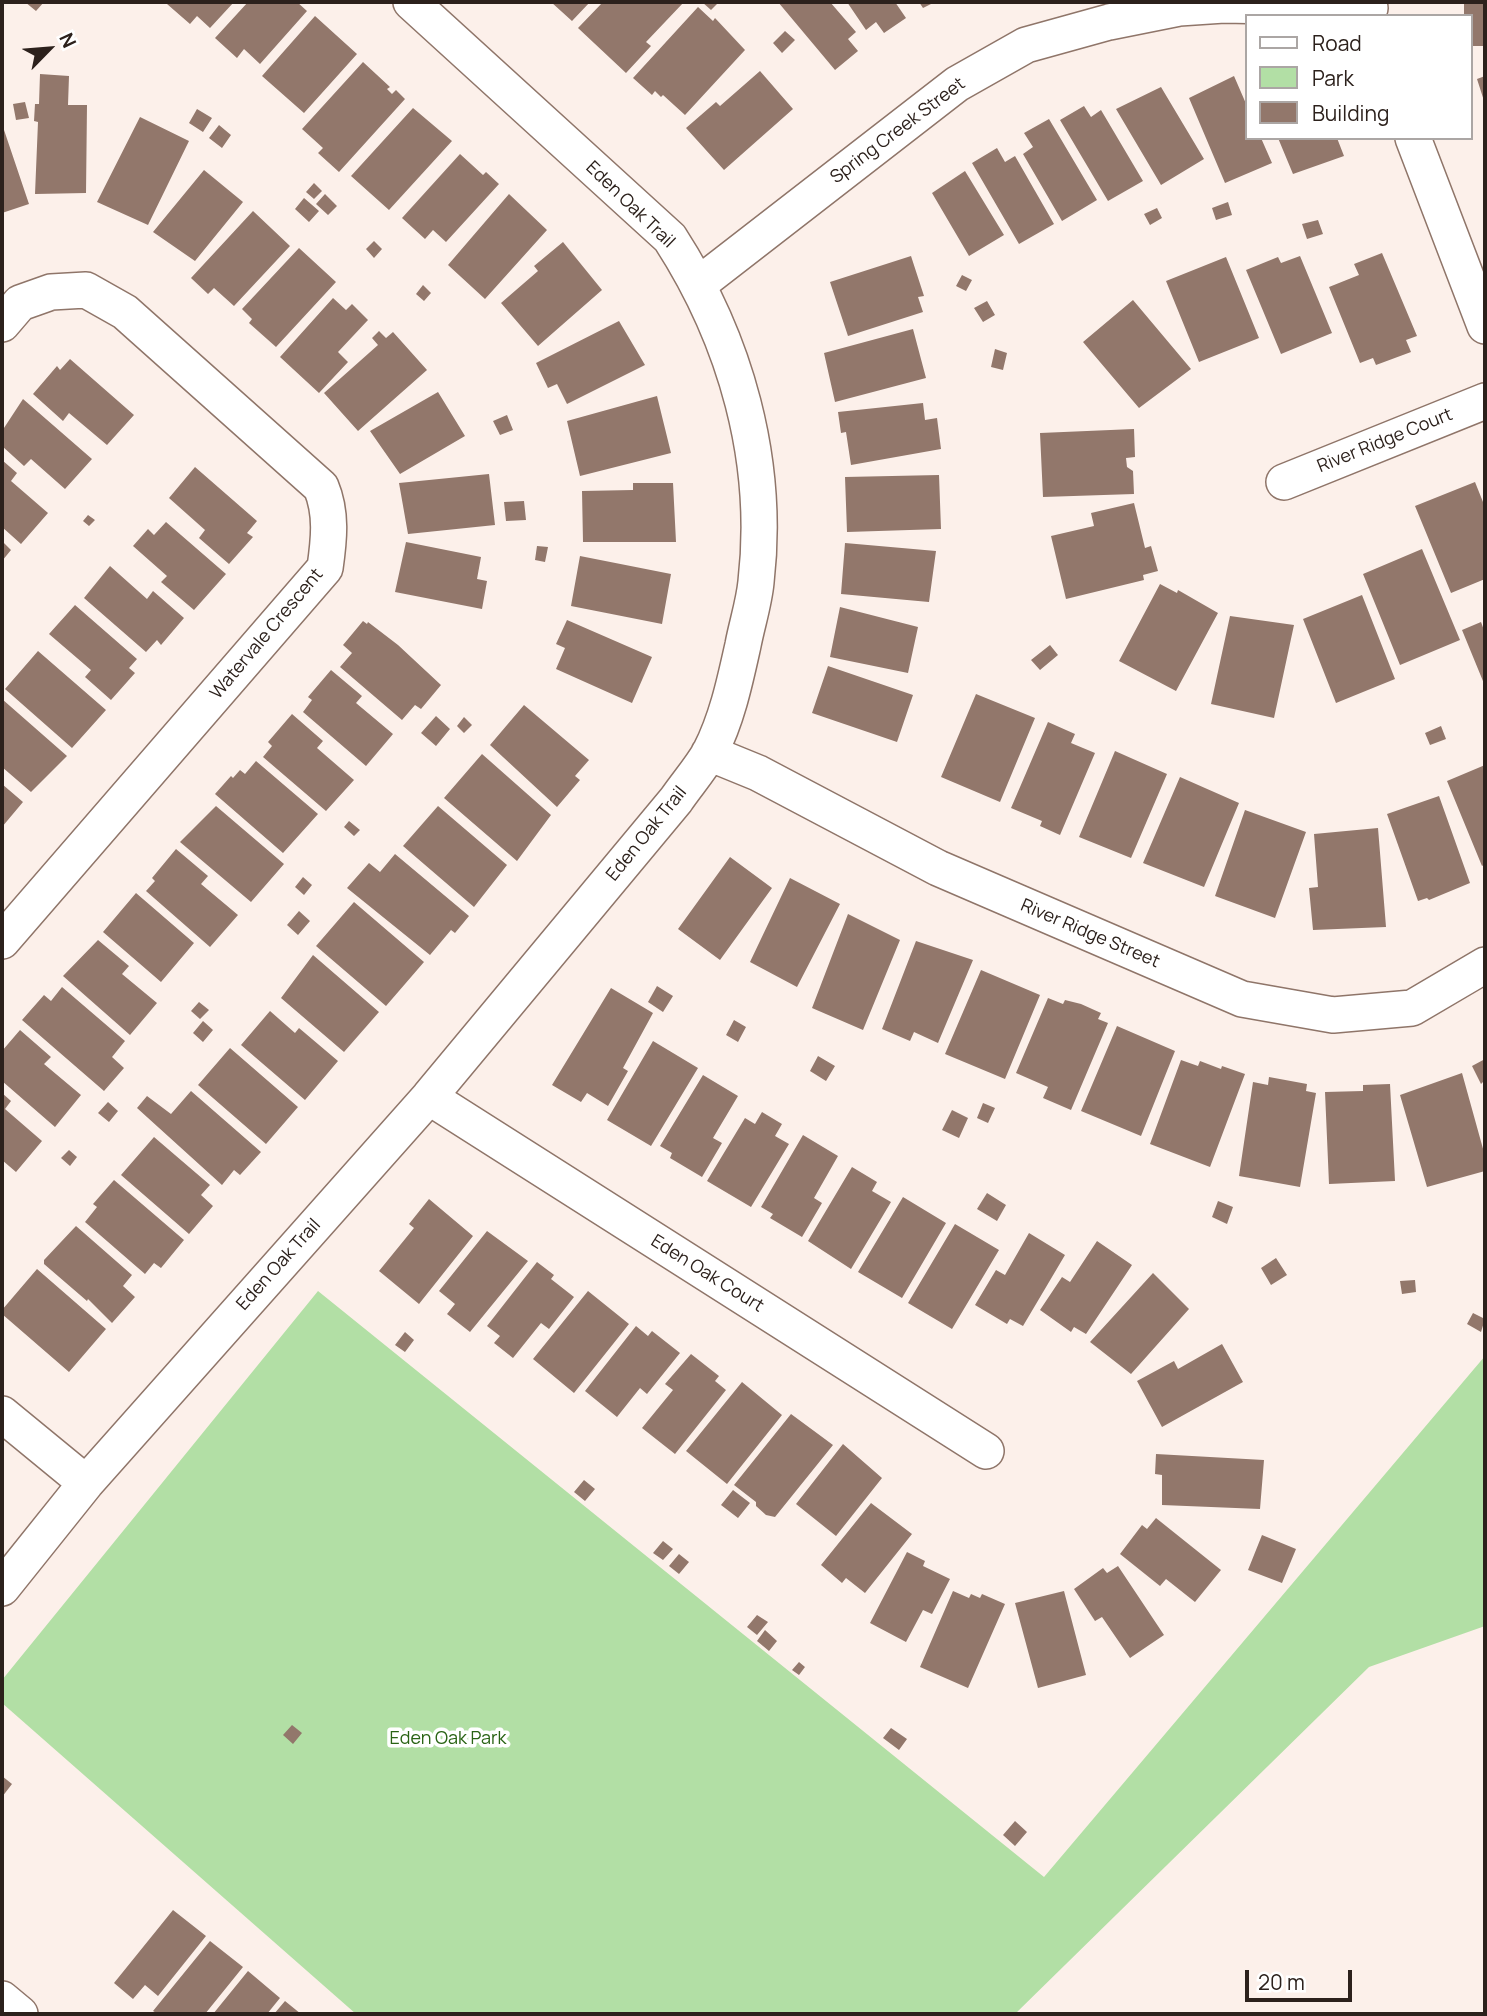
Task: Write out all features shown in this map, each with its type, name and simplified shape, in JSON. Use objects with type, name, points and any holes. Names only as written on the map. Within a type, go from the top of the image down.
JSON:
[{"type":"street","name":"Spring Creek Street","points":[[699,284],[957,84],[1026,45],[1110,22],[1179,8],[1224,5],[1370,9]]},
{"type":"street","name":"Eden Oak Trail","points":[[2,1588],[86,1483],[429,1097],[676,800],[709,752],[724,720],[756,583],[759,512],[751,430],[726,346],[699,284],[670,238],[422,6]]},
{"type":"street","points":[[1414,140],[1485,326]]},
{"type":"street","name":"Watervale Crescent","points":[[2,324],[20,303],[51,292],[86,290],[125,312],[321,487],[327,502],[329,538],[325,568],[2,941]]},
{"type":"street","name":"River Ridge Court","points":[[1284,482],[1485,401]]},
{"type":"street","name":"River Ridge Street","points":[[709,752],[758,773],[938,868],[1242,999],[1333,1016],[1412,1007],[1485,965]]},
{"type":"street","name":"Eden Oak Court","points":[[429,1097],[986,1451]]},
{"type":"street","points":[[2,1414],[86,1483]]},
{"type":"street","points":[[2,1999],[20,2014]]},
{"type":"green space","name":"Eden Oak Park","points":[[318,1291],[1044,1877],[1485,1356],[1485,1626],[1369,1667],[1015,2014],[356,2014],[2,1703],[2,1680]]},
{"type":"building","points":[[25,2],[44,2],[36,11]]},
{"type":"building","points":[[234,2],[210,28],[197,16],[190,24],[167,4]]},
{"type":"building","points":[[248,2],[297,2],[307,11],[260,64],[244,49],[237,58],[215,38]]},
{"type":"building","points":[[551,2],[590,2],[572,21]]},
{"type":"building","points":[[603,2],[684,2],[646,42],[651,46],[626,73],[578,28]]},
{"type":"building","points":[[702,2],[719,2],[711,10]]},
{"type":"building","points":[[778,2],[830,2],[856,32],[848,39],[858,51],[835,70]]},
{"type":"building","points":[[847,2],[895,2],[906,18],[884,33],[876,22],[866,30]]},
{"type":"building","points":[[919,2],[935,2],[923,8]]},
{"type":"building","points":[[1464,2],[1485,2],[1485,46],[1473,46],[1473,14],[1464,14]]},
{"type":"building","points":[[698,7],[713,21],[715,18],[745,50],[685,115],[663,95],[661,97],[655,91],[652,95],[633,78]]},
{"type":"building","points":[[315,16],[357,54],[304,113],[262,76]]},
{"type":"building","points":[[785,31],[795,40],[782,53],[773,43]]},
{"type":"building","points":[[363,62],[390,87],[387,89],[392,94],[396,90],[405,99],[339,172],[318,153],[323,148],[302,129]]},
{"type":"building","points":[[760,71],[793,109],[724,170],[686,128],[716,102],[720,106]]},
{"type":"building","points":[[40,74],[69,76],[68,105],[87,105],[86,193],[35,194],[38,122],[34,121],[35,104],[39,104]]},
{"type":"building","points":[[1234,76],[1246,104],[1246,140],[1262,140],[1272,163],[1225,183],[1189,98]]},
{"type":"building","points":[[1485,76],[1485,104],[1477,79]]},
{"type":"building","points":[[1161,87],[1204,159],[1161,185],[1116,109]]},
{"type":"building","points":[[25,102],[29,118],[16,120],[13,104]]},
{"type":"building","points":[[1084,106],[1091,117],[1101,110],[1143,181],[1108,201],[1060,120]]},
{"type":"building","points":[[413,108],[452,141],[389,210],[351,176]]},
{"type":"building","points":[[197,109],[212,118],[203,132],[189,123]]},
{"type":"building","points":[[140,117],[189,141],[148,225],[97,202]]},
{"type":"building","points":[[1049,119],[1097,200],[1062,221],[1023,154],[1033,147],[1024,133]]},
{"type":"building","points":[[2,124],[29,204],[2,213]]},
{"type":"building","points":[[219,125],[231,135],[222,148],[209,138]]},
{"type":"building","points":[[1279,140],[1338,140],[1344,156],[1293,174]]},
{"type":"building","points":[[997,148],[1005,162],[1015,156],[1054,224],[1019,244],[972,163]]},
{"type":"building","points":[[460,154],[483,175],[486,172],[499,184],[446,242],[433,230],[425,239],[402,218]]},
{"type":"building","points":[[204,170],[243,202],[195,261],[153,232]]},
{"type":"building","points":[[965,171],[1004,235],[969,256],[932,193]]},
{"type":"building","points":[[314,183],[322,191],[314,199],[306,192]]},
{"type":"building","points":[[325,194],[337,206],[328,215],[316,204]]},
{"type":"building","points":[[509,194],[547,230],[485,299],[448,265]]},
{"type":"building","points":[[304,198],[319,211],[309,222],[295,209]]},
{"type":"building","points":[[1228,202],[1232,215],[1216,220],[1212,208]]},
{"type":"building","points":[[1157,208],[1162,218],[1150,225],[1144,214]]},
{"type":"building","points":[[253,211],[290,246],[234,306],[214,288],[208,294],[191,278]]},
{"type":"building","points":[[1318,220],[1323,234],[1307,239],[1302,224]]},
{"type":"building","points":[[374,241],[382,249],[374,258],[366,249]]},
{"type":"building","points":[[563,242],[602,290],[538,346],[501,303],[538,271],[534,266]]},
{"type":"building","points":[[299,248],[336,282],[276,347],[249,323],[252,319],[242,309]]},
{"type":"building","points":[[1382,253],[1417,336],[1406,340],[1411,352],[1376,365],[1373,358],[1360,363],[1329,287],[1359,275],[1354,264]]},
{"type":"building","points":[[911,256],[924,296],[918,297],[923,312],[848,336],[830,282]]},
{"type":"building","points":[[1300,256],[1332,333],[1281,354],[1246,270],[1278,257],[1281,263]]},
{"type":"building","points":[[1226,257],[1259,338],[1199,362],[1166,281]]},
{"type":"building","points":[[962,275],[972,280],[966,291],[956,286]]},
{"type":"building","points":[[423,285],[431,293],[424,301],[416,294]]},
{"type":"building","points":[[333,298],[346,310],[352,304],[368,320],[338,352],[348,362],[319,393],[280,357]]},
{"type":"building","points":[[1133,300],[1191,369],[1139,408],[1083,342]]},
{"type":"building","points":[[987,301],[995,315],[983,322],[974,308]]},
{"type":"building","points":[[619,321],[645,365],[567,404],[557,384],[548,388],[536,363]]},
{"type":"building","points":[[913,329],[926,378],[835,402],[824,353]]},
{"type":"building","points":[[379,331],[386,338],[393,332],[427,370],[358,431],[324,393],[378,345],[372,338]]},
{"type":"building","points":[[995,349],[1007,353],[1003,370],[991,367]]},
{"type":"building","points":[[70,359],[134,415],[107,445],[69,413],[63,421],[33,394],[57,366],[60,370]]},
{"type":"building","points":[[438,392],[465,436],[400,474],[370,431]]},
{"type":"building","points":[[657,396],[671,453],[580,476],[567,421]]},
{"type":"building","points":[[23,399],[92,459],[65,489],[31,459],[24,466],[2,446],[2,431]]},
{"type":"building","points":[[923,403],[925,420],[937,418],[941,449],[851,465],[846,432],[841,433],[838,412]]},
{"type":"building","points":[[507,415],[513,430],[500,435],[493,421]]},
{"type":"building","points":[[1134,429],[1135,457],[1126,458],[1127,467],[1133,471],[1134,494],[1043,497],[1040,433]]},
{"type":"building","points":[[2,460],[17,473],[11,481],[48,513],[21,544],[2,527]]},
{"type":"building","points":[[195,467],[257,521],[247,533],[253,537],[229,564],[199,538],[205,530],[169,498]]},
{"type":"building","points":[[489,474],[495,525],[408,534],[399,483]]},
{"type":"building","points":[[939,475],[941,529],[847,532],[845,477]]},
{"type":"building","points":[[1475,482],[1485,507],[1485,579],[1451,593],[1415,506]]},
{"type":"building","points":[[633,483],[673,483],[676,542],[583,542],[582,491],[633,490]]},
{"type":"building","points":[[524,501],[526,520],[506,521],[504,502]]},
{"type":"building","points":[[1134,503],[1145,548],[1151,546],[1158,571],[1143,575],[1144,580],[1066,599],[1051,536],[1094,526],[1091,513]]},
{"type":"building","points":[[88,515],[95,520],[89,526],[83,521]]},
{"type":"building","points":[[166,522],[226,574],[194,610],[161,582],[167,576],[133,546],[148,529],[154,535]]},
{"type":"building","points":[[2,541],[11,550],[2,561]]},
{"type":"building","points":[[406,542],[481,557],[477,579],[487,581],[482,609],[395,592]]},
{"type":"building","points":[[845,543],[936,551],[929,602],[841,594]]},
{"type":"building","points":[[537,546],[548,547],[545,562],[535,560]]},
{"type":"building","points":[[1422,549],[1460,640],[1400,665],[1363,574]]},
{"type":"building","points":[[580,556],[671,574],[662,624],[571,606]]},
{"type":"building","points":[[110,566],[147,599],[153,591],[184,618],[161,645],[157,640],[146,652],[84,598]]},
{"type":"building","points":[[1160,584],[1177,593],[1178,590],[1218,613],[1176,691],[1119,661]]},
{"type":"building","points":[[1362,595],[1395,679],[1336,703],[1303,619]]},
{"type":"building","points":[[75,605],[137,659],[129,668],[135,673],[111,700],[85,677],[91,670],[49,634]]},
{"type":"building","points":[[840,607],[918,627],[908,673],[830,657]]},
{"type":"building","points":[[1230,616],[1294,625],[1274,718],[1211,704]]},
{"type":"building","points":[[567,620],[652,657],[632,703],[556,669],[565,648],[556,644]]},
{"type":"building","points":[[363,621],[398,645],[441,685],[421,709],[415,705],[402,720],[340,667],[352,653],[343,645]]},
{"type":"building","points":[[1481,622],[1485,633],[1485,686],[1462,630]]},
{"type":"building","points":[[1050,645],[1058,655],[1040,670],[1031,660]]},
{"type":"building","points":[[38,651],[106,710],[72,748],[5,689]]},
{"type":"building","points":[[828,666],[913,695],[897,742],[812,713]]},
{"type":"building","points":[[331,670],[362,696],[356,703],[393,734],[366,766],[303,712],[312,700],[308,697]]},
{"type":"building","points":[[976,694],[1035,718],[1000,802],[941,777]]},
{"type":"building","points":[[2,699],[67,756],[31,792],[2,767]]},
{"type":"building","points":[[524,705],[589,760],[575,776],[580,780],[557,807],[490,745]]},
{"type":"building","points":[[292,714],[323,741],[317,748],[354,780],[326,811],[263,757],[272,746],[268,742]]},
{"type":"building","points":[[436,716],[450,729],[436,746],[421,733]]},
{"type":"building","points":[[464,717],[472,725],[464,733],[457,726]]},
{"type":"building","points":[[1048,722],[1075,734],[1071,743],[1095,753],[1060,835],[1040,826],[1042,821],[1011,808]]},
{"type":"building","points":[[1441,726],[1446,739],[1430,745],[1425,733]]},
{"type":"building","points":[[1115,751],[1167,774],[1131,858],[1079,837]]},
{"type":"building","points":[[482,754],[551,815],[517,861],[444,798]]},
{"type":"building","points":[[256,761],[318,814],[283,853],[215,794],[231,776],[233,778],[240,770],[245,774]]},
{"type":"building","points":[[1485,765],[1485,864],[1482,866],[1447,781]]},
{"type":"building","points":[[1180,777],[1239,803],[1204,887],[1143,863]]},
{"type":"building","points":[[2,784],[23,802],[2,827]]},
{"type":"building","points":[[1439,796],[1470,883],[1429,900],[1427,898],[1418,901],[1387,814]]},
{"type":"building","points":[[216,806],[284,864],[251,902],[180,842]]},
{"type":"building","points":[[438,806],[507,865],[474,907],[403,846]]},
{"type":"building","points":[[1245,810],[1306,832],[1275,918],[1215,896]]},
{"type":"building","points":[[349,821],[360,830],[354,836],[344,827]]},
{"type":"building","points":[[1378,828],[1386,927],[1313,930],[1309,888],[1318,887],[1314,834]]},
{"type":"building","points":[[176,849],[208,876],[201,884],[238,915],[210,947],[146,891],[155,881],[152,878]]},
{"type":"building","points":[[395,854],[469,916],[455,933],[451,930],[430,955],[347,888],[369,863],[380,872]]},
{"type":"building","points":[[730,857],[772,888],[720,960],[678,929]]},
{"type":"building","points":[[303,877],[312,885],[304,895],[295,887]]},
{"type":"building","points":[[790,878],[840,904],[797,987],[750,962]]},
{"type":"building","points":[[136,893],[194,943],[161,982],[103,932]]},
{"type":"building","points":[[354,902],[424,962],[386,1006],[316,946]]},
{"type":"building","points":[[299,911],[310,921],[298,935],[287,925]]},
{"type":"building","points":[[848,914],[900,940],[863,1030],[812,1008]]},
{"type":"building","points":[[98,940],[129,966],[122,974],[157,1003],[130,1035],[63,976]]},
{"type":"building","points":[[916,941],[973,960],[938,1043],[914,1032],[910,1041],[882,1029]]},
{"type":"building","points":[[313,955],[379,1012],[344,1052],[281,998]]},
{"type":"building","points":[[981,970],[1040,995],[1005,1079],[945,1054]]},
{"type":"building","points":[[657,986],[673,996],[663,1012],[648,1002]]},
{"type":"building","points":[[62,987],[125,1041],[112,1057],[124,1068],[104,1091],[22,1020],[44,995],[51,1001]]},
{"type":"building","points":[[611,988],[653,1013],[623,1068],[628,1071],[608,1106],[587,1093],[581,1102],[552,1085]]},
{"type":"building","points":[[1048,998],[1063,1004],[1065,1000],[1081,1004],[1101,1013],[1098,1019],[1108,1023],[1071,1110],[1043,1098],[1048,1087],[1016,1073]]},
{"type":"building","points":[[199,1002],[209,1010],[200,1019],[191,1011]]},
{"type":"building","points":[[270,1011],[295,1033],[299,1028],[338,1061],[305,1100],[241,1045]]},
{"type":"building","points":[[734,1020],[746,1027],[738,1042],[726,1035]]},
{"type":"building","points":[[203,1021],[213,1030],[203,1042],[193,1033]]},
{"type":"building","points":[[1117,1026],[1175,1051],[1141,1136],[1081,1111]]},
{"type":"building","points":[[20,1030],[51,1057],[44,1064],[81,1095],[55,1127],[2,1081],[2,1051]]},
{"type":"building","points":[[653,1041],[698,1068],[651,1146],[607,1120]]},
{"type":"building","points":[[230,1048],[298,1107],[266,1144],[198,1085]]},
{"type":"building","points":[[818,1056],[835,1066],[826,1081],[810,1071]]},
{"type":"building","points":[[1485,1059],[1485,1086],[1483,1082],[1481,1084],[1472,1066]]},
{"type":"building","points":[[1181,1060],[1198,1066],[1200,1061],[1245,1074],[1210,1167],[1150,1144]]},
{"type":"building","points":[[1462,1073],[1485,1156],[1485,1171],[1427,1187],[1400,1095]]},
{"type":"building","points":[[703,1075],[738,1096],[713,1138],[722,1143],[702,1177],[670,1158],[672,1153],[660,1146]]},
{"type":"building","points":[[1269,1077],[1307,1084],[1306,1091],[1316,1093],[1300,1187],[1239,1176],[1253,1082],[1268,1085]]},
{"type":"building","points":[[1390,1084],[1395,1181],[1329,1184],[1325,1092],[1363,1091],[1363,1085]]},
{"type":"building","points":[[191,1091],[261,1152],[240,1175],[234,1170],[222,1185],[137,1108],[147,1096],[171,1114]]},
{"type":"building","points":[[2,1093],[11,1101],[5,1109],[42,1141],[16,1172],[2,1160]]},
{"type":"building","points":[[108,1102],[118,1111],[109,1122],[98,1113]]},
{"type":"building","points":[[983,1103],[995,1108],[988,1123],[977,1118]]},
{"type":"building","points":[[952,1110],[968,1118],[959,1138],[942,1130]]},
{"type":"building","points":[[762,1112],[782,1124],[775,1136],[789,1144],[751,1207],[707,1181],[745,1118],[755,1124]]},
{"type":"building","points":[[803,1135],[838,1156],[814,1198],[822,1203],[802,1237],[770,1218],[773,1214],[761,1207]]},
{"type":"building","points":[[154,1137],[210,1185],[201,1195],[213,1206],[189,1234],[121,1175]]},
{"type":"building","points":[[69,1150],[77,1157],[70,1166],[61,1158]]},
{"type":"building","points":[[852,1167],[877,1182],[872,1191],[891,1202],[851,1269],[808,1241]]},
{"type":"building","points":[[114,1180],[184,1240],[161,1268],[154,1263],[145,1274],[85,1222],[97,1207],[93,1204]]},
{"type":"building","points":[[987,1193],[1006,1205],[997,1221],[977,1209]]},
{"type":"building","points":[[903,1197],[946,1223],[902,1298],[858,1272]]},
{"type":"building","points":[[429,1199],[473,1236],[419,1304],[379,1271],[414,1228],[409,1224]]},
{"type":"building","points":[[1218,1201],[1233,1207],[1227,1224],[1212,1217]]},
{"type":"building","points":[[955,1224],[999,1250],[952,1329],[908,1303]]},
{"type":"building","points":[[76,1226],[132,1275],[123,1286],[135,1297],[112,1323],[88,1299],[87,1301],[44,1264],[44,1260]]},
{"type":"building","points":[[487,1231],[528,1261],[470,1332],[447,1314],[455,1304],[439,1291]]},
{"type":"building","points":[[1029,1233],[1065,1255],[1023,1326],[1010,1319],[1007,1324],[975,1305],[996,1270],[1005,1275]]},
{"type":"building","points":[[1097,1241],[1132,1265],[1086,1334],[1074,1327],[1071,1332],[1040,1310],[1062,1277],[1070,1282]]},
{"type":"building","points":[[1276,1258],[1287,1275],[1271,1285],[1261,1268]]},
{"type":"building","points":[[537,1262],[554,1275],[551,1279],[574,1297],[549,1329],[541,1323],[513,1358],[494,1343],[500,1336],[487,1326]]},
{"type":"building","points":[[37,1269],[106,1329],[69,1372],[2,1314],[2,1310]]},
{"type":"building","points":[[1153,1273],[1189,1309],[1131,1374],[1090,1342]]},
{"type":"building","points":[[1415,1280],[1416,1292],[1402,1294],[1400,1281]]},
{"type":"building","points":[[588,1291],[629,1324],[574,1393],[533,1359]]},
{"type":"building","points":[[1473,1313],[1485,1319],[1481,1332],[1467,1324]]},
{"type":"building","points":[[636,1326],[648,1336],[652,1331],[680,1353],[647,1394],[640,1388],[617,1417],[585,1391]]},
{"type":"building","points":[[405,1332],[414,1340],[405,1352],[395,1345]]},
{"type":"building","points":[[1222,1344],[1243,1382],[1162,1427],[1137,1381],[1174,1361],[1178,1369]]},
{"type":"building","points":[[691,1354],[719,1376],[715,1381],[726,1390],[675,1454],[642,1428],[673,1390],[665,1384]]},
{"type":"building","points":[[742,1382],[782,1415],[727,1484],[686,1451]]},
{"type":"building","points":[[791,1414],[833,1445],[775,1517],[766,1515],[756,1506],[756,1502],[734,1485]]},
{"type":"building","points":[[843,1444],[882,1478],[836,1536],[796,1504]]},
{"type":"building","points":[[1156,1454],[1264,1460],[1260,1509],[1162,1505],[1162,1475],[1155,1474]]},
{"type":"building","points":[[584,1480],[595,1489],[585,1501],[574,1492]]},
{"type":"building","points":[[733,1490],[750,1503],[738,1518],[721,1505]]},
{"type":"building","points":[[871,1503],[912,1534],[865,1593],[846,1578],[842,1583],[821,1565]]},
{"type":"building","points":[[1156,1518],[1221,1570],[1195,1602],[1166,1579],[1160,1586],[1120,1554],[1142,1525],[1147,1529]]},
{"type":"building","points":[[1262,1535],[1296,1549],[1282,1583],[1248,1570]]},
{"type":"building","points":[[663,1541],[673,1549],[663,1560],[653,1553]]},
{"type":"building","points":[[907,1552],[925,1561],[923,1566],[950,1579],[932,1614],[923,1610],[906,1642],[870,1623]]},
{"type":"building","points":[[679,1554],[689,1562],[679,1574],[669,1566]]},
{"type":"building","points":[[1118,1566],[1164,1635],[1130,1658],[1102,1617],[1095,1621],[1074,1589],[1103,1568],[1107,1573]]},
{"type":"building","points":[[953,1591],[969,1598],[971,1594],[980,1598],[982,1594],[1005,1604],[968,1688],[920,1667]]},
{"type":"building","points":[[1064,1591],[1086,1675],[1038,1688],[1015,1603]]},
{"type":"building","points":[[757,1615],[768,1622],[757,1635],[747,1627]]},
{"type":"building","points":[[765,1630],[777,1641],[769,1651],[757,1641]]},
{"type":"building","points":[[799,1662],[805,1667],[799,1675],[792,1670]]},
{"type":"building","points":[[292,1725],[302,1733],[293,1744],[283,1735]]},
{"type":"building","points":[[891,1728],[907,1739],[899,1750],[883,1738]]},
{"type":"building","points":[[2,1776],[12,1784],[2,1797]]},
{"type":"building","points":[[1015,1821],[1027,1832],[1015,1846],[1003,1835]]},
{"type":"building","points":[[173,1910],[206,1936],[158,1996],[145,1985],[133,1999],[114,1983]]},
{"type":"building","points":[[210,1941],[243,1967],[205,2014],[158,2014],[153,2011]]},
{"type":"building","points":[[248,1971],[280,1998],[267,2014],[213,2014]]},
{"type":"building","points":[[285,2001],[301,2014],[274,2014]]}]
